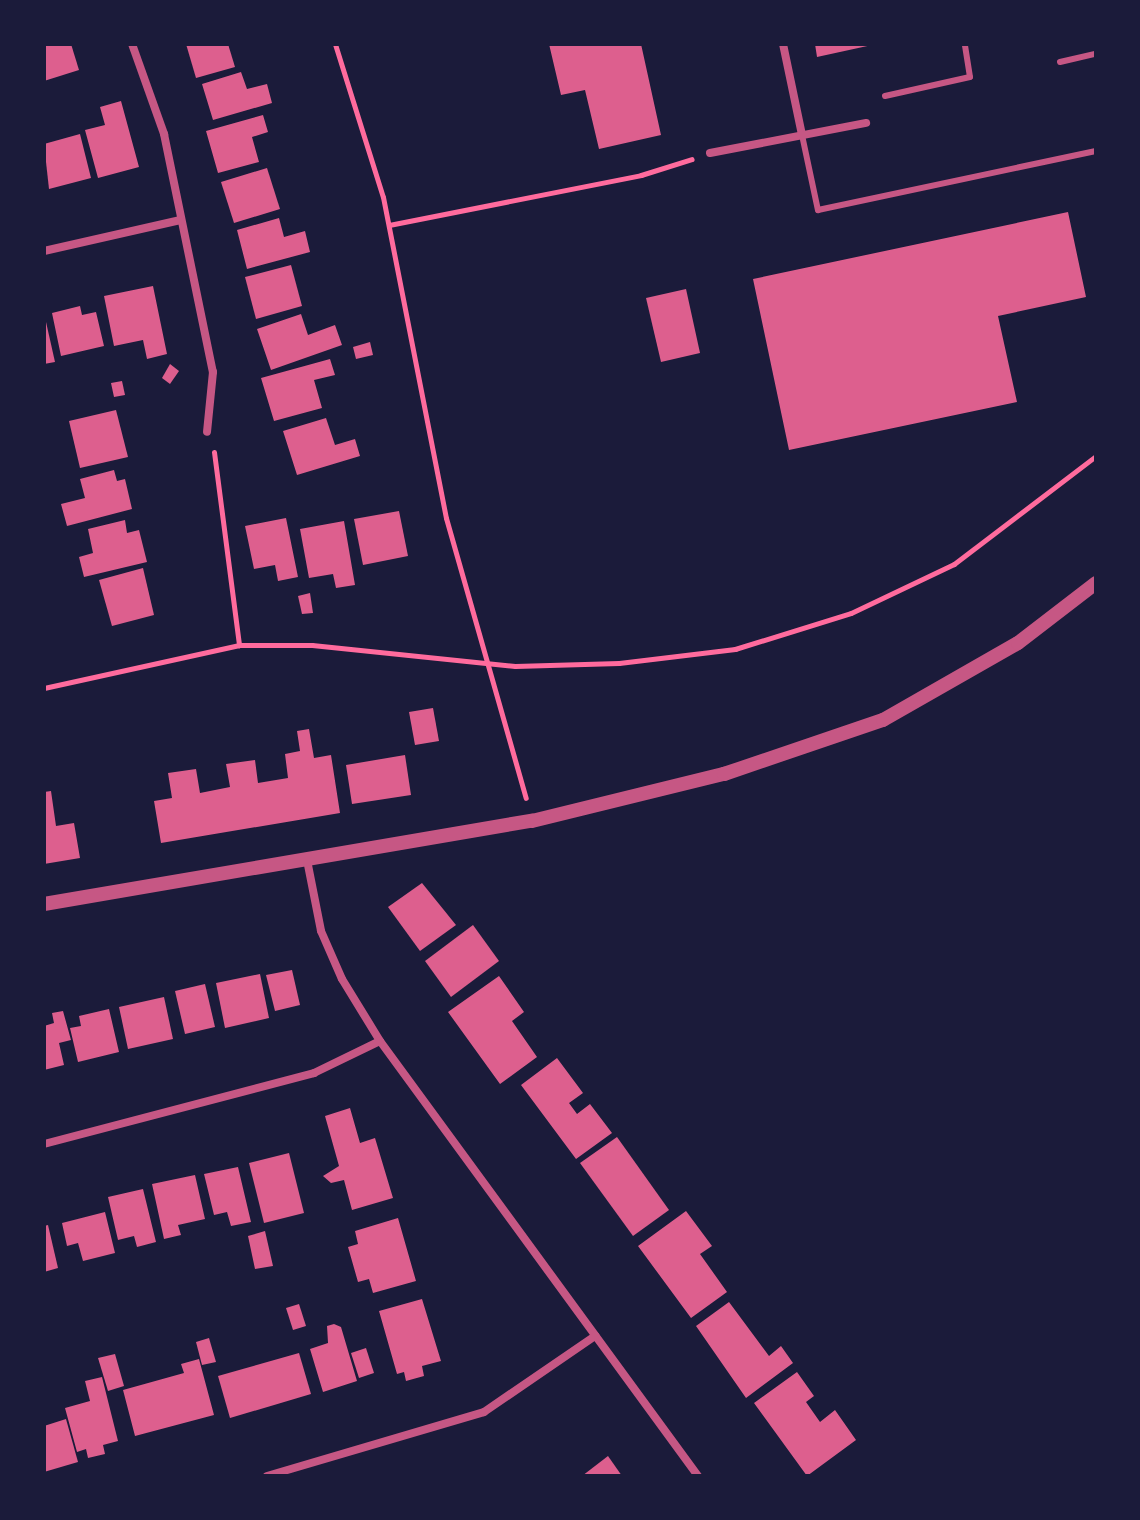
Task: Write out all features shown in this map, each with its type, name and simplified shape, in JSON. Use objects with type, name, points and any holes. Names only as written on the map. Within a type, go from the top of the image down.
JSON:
[{"type":"street","points":[[132,44],[164,134],[213,372],[207,432]]},
{"type":"street","points":[[783,44],[802,135]]},
{"type":"street","points":[[710,153],[866,123]]},
{"type":"street","points":[[44,251],[181,220]]},
{"type":"street","points":[[44,904],[532,821],[724,774],[883,720],[1018,643],[1096,583]]},
{"type":"street","points":[[307,860],[321,931],[342,979],[380,1041],[698,1476]]},
{"type":"street","points":[[44,1144],[314,1073],[380,1041]]},
{"type":"street","points":[[269,1476],[484,1412],[595,1336]]},
{"type":"lane","points":[[885,96],[970,77],[965,44]]},
{"type":"lane","points":[[1060,62],[1096,54]]},
{"type":"lane","points":[[802,135],[818,210],[1096,151]]},
{"type":"path","points":[[335,44],[389,225],[446,518],[532,821]]},
{"type":"path","points":[[389,225],[641,175],[710,153]]},
{"type":"path","points":[[207,432],[220,469],[239,645]]},
{"type":"path","points":[[44,688],[239,645],[312,645],[515,666],[619,663],[735,649],[851,613],[954,564],[1096,456]]},
{"type":"building","points":[[44,44],[71,44],[79,70],[44,81]]},
{"type":"building","points":[[186,44],[228,44],[235,67],[196,78]]},
{"type":"building","points":[[549,44],[641,44],[661,135],[599,149],[585,90],[561,95]]},
{"type":"building","points":[[815,44],[872,44],[872,45],[817,57]]},
{"type":"building","points":[[241,72],[247,89],[267,84],[272,103],[213,120],[202,84]]},
{"type":"building","points":[[121,101],[139,167],[98,178],[85,130],[105,125],[100,107]]},
{"type":"building","points":[[263,115],[268,132],[252,137],[259,162],[218,173],[206,131]]},
{"type":"building","points":[[80,134],[91,178],[49,189],[44,144]]},
{"type":"building","points":[[267,168],[280,209],[234,223],[221,182]]},
{"type":"building","points":[[1068,212],[1086,297],[998,316],[1017,402],[789,450],[753,279]]},
{"type":"building","points":[[279,218],[284,237],[305,231],[310,252],[247,269],[237,230]]},
{"type":"building","points":[[291,265],[302,306],[256,319],[245,277]]},
{"type":"building","points":[[153,286],[167,354],[147,359],[143,340],[114,346],[104,296]]},
{"type":"building","points":[[686,289],[700,353],[661,362],[646,298]]},
{"type":"building","points":[[80,306],[82,315],[96,312],[104,346],[61,356],[52,313]]},
{"type":"building","points":[[44,313],[55,362],[44,364]]},
{"type":"building","points":[[301,314],[308,335],[335,325],[342,345],[271,370],[257,329]]},
{"type":"building","points":[[370,342],[373,355],[356,359],[353,347]]},
{"type":"building","points":[[330,359],[335,375],[314,380],[322,408],[274,421],[261,378]]},
{"type":"building","points":[[170,364],[179,371],[170,384],[162,378]]},
{"type":"building","points":[[122,381],[125,395],[114,397],[111,383]]},
{"type":"building","points":[[116,410],[128,457],[80,468],[69,421]]},
{"type":"building","points":[[326,418],[335,445],[355,439],[360,456],[297,475],[283,431]]},
{"type":"building","points":[[114,470],[117,481],[125,479],[132,509],[67,526],[61,504],[85,498],[80,479]]},
{"type":"building","points":[[399,511],[408,556],[363,565],[354,519]]},
{"type":"building","points":[[286,518],[298,577],[278,581],[275,565],[254,569],[245,526]]},
{"type":"building","points":[[125,520],[127,533],[139,530],[147,562],[84,577],[79,557],[93,553],[88,529]]},
{"type":"building","points":[[344,521],[355,585],[336,588],[333,574],[309,578],[300,529]]},
{"type":"building","points":[[143,568],[154,615],[112,626],[99,580]]},
{"type":"building","points":[[310,593],[313,613],[302,614],[298,596]]},
{"type":"building","points":[[433,708],[439,741],[415,745],[409,712]]},
{"type":"building","points":[[309,729],[314,758],[331,755],[340,813],[161,843],[154,801],[172,798],[168,773],[196,769],[200,793],[230,787],[226,764],[255,760],[258,783],[288,778],[285,754],[300,751],[297,731]]},
{"type":"building","points":[[405,755],[411,795],[352,804],[346,765]]},
{"type":"building","points":[[51,791],[56,826],[74,823],[80,858],[44,864],[44,792]]},
{"type":"building","points":[[422,883],[456,925],[420,951],[388,907]]},
{"type":"building","points":[[473,925],[499,961],[451,997],[425,961]]},
{"type":"building","points":[[292,970],[300,1005],[275,1011],[266,975]]},
{"type":"building","points":[[260,974],[269,1018],[225,1028],[216,983]]},
{"type":"building","points":[[499,976],[524,1012],[512,1021],[537,1057],[500,1084],[448,1012]]},
{"type":"building","points":[[205,984],[215,1027],[185,1034],[175,991]]},
{"type":"building","points":[[164,997],[173,1039],[128,1049],[119,1007]]},
{"type":"building","points":[[109,1009],[119,1052],[78,1062],[70,1028],[81,1026],[79,1016]]},
{"type":"building","points":[[63,1011],[71,1040],[59,1043],[64,1065],[44,1070],[44,1026],[54,1023],[52,1013]]},
{"type":"building","points":[[557,1058],[583,1093],[569,1103],[577,1114],[590,1104],[612,1133],[576,1159],[521,1085]]},
{"type":"building","points":[[350,1108],[360,1143],[375,1138],[393,1198],[352,1210],[344,1180],[331,1183],[323,1176],[339,1166],[325,1116]]},
{"type":"building","points":[[617,1137],[669,1210],[633,1236],[580,1163]]},
{"type":"building","points":[[289,1153],[304,1213],[264,1223],[249,1163]]},
{"type":"building","points":[[238,1167],[251,1222],[231,1226],[227,1212],[214,1215],[204,1174]]},
{"type":"building","points":[[195,1175],[205,1219],[178,1225],[181,1235],[164,1239],[152,1184]]},
{"type":"building","points":[[143,1189],[156,1242],[137,1247],[134,1236],[118,1240],[108,1197]]},
{"type":"building","points":[[686,1211],[712,1246],[700,1254],[727,1292],[691,1318],[638,1246]]},
{"type":"building","points":[[105,1212],[115,1253],[83,1261],[78,1243],[67,1246],[62,1223]]},
{"type":"building","points":[[398,1218],[416,1281],[373,1293],[369,1279],[358,1282],[348,1247],[358,1244],[355,1231]]},
{"type":"building","points":[[48,1225],[58,1268],[44,1272],[44,1226]]},
{"type":"building","points":[[265,1231],[273,1266],[255,1269],[248,1236]]},
{"type":"building","points":[[422,1299],[441,1361],[422,1366],[424,1376],[406,1381],[404,1372],[397,1374],[379,1311]]},
{"type":"building","points":[[729,1302],[769,1356],[781,1346],[793,1363],[746,1398],[696,1326]]},
{"type":"building","points":[[299,1304],[306,1326],[293,1330],[286,1308]]},
{"type":"building","points":[[334,1324],[341,1327],[357,1381],[323,1392],[310,1349],[328,1343],[327,1326]]},
{"type":"building","points":[[209,1338],[216,1362],[202,1365],[196,1342]]},
{"type":"building","points":[[366,1348],[374,1373],[359,1378],[351,1353]]},
{"type":"building","points":[[299,1353],[311,1394],[230,1418],[218,1376]]},
{"type":"building","points":[[115,1354],[124,1386],[108,1391],[98,1358]]},
{"type":"building","points":[[199,1359],[214,1415],[135,1436],[123,1390],[184,1373],[181,1364]]},
{"type":"building","points":[[797,1372],[814,1396],[806,1402],[820,1422],[835,1410],[856,1440],[807,1476],[754,1403]]},
{"type":"building","points":[[102,1377],[118,1441],[103,1445],[105,1454],[88,1458],[86,1449],[77,1452],[65,1408],[90,1401],[85,1381]]},
{"type":"building","points":[[66,1419],[78,1462],[44,1472],[44,1426]]},
{"type":"building","points":[[608,1456],[622,1476],[582,1476]]}]
